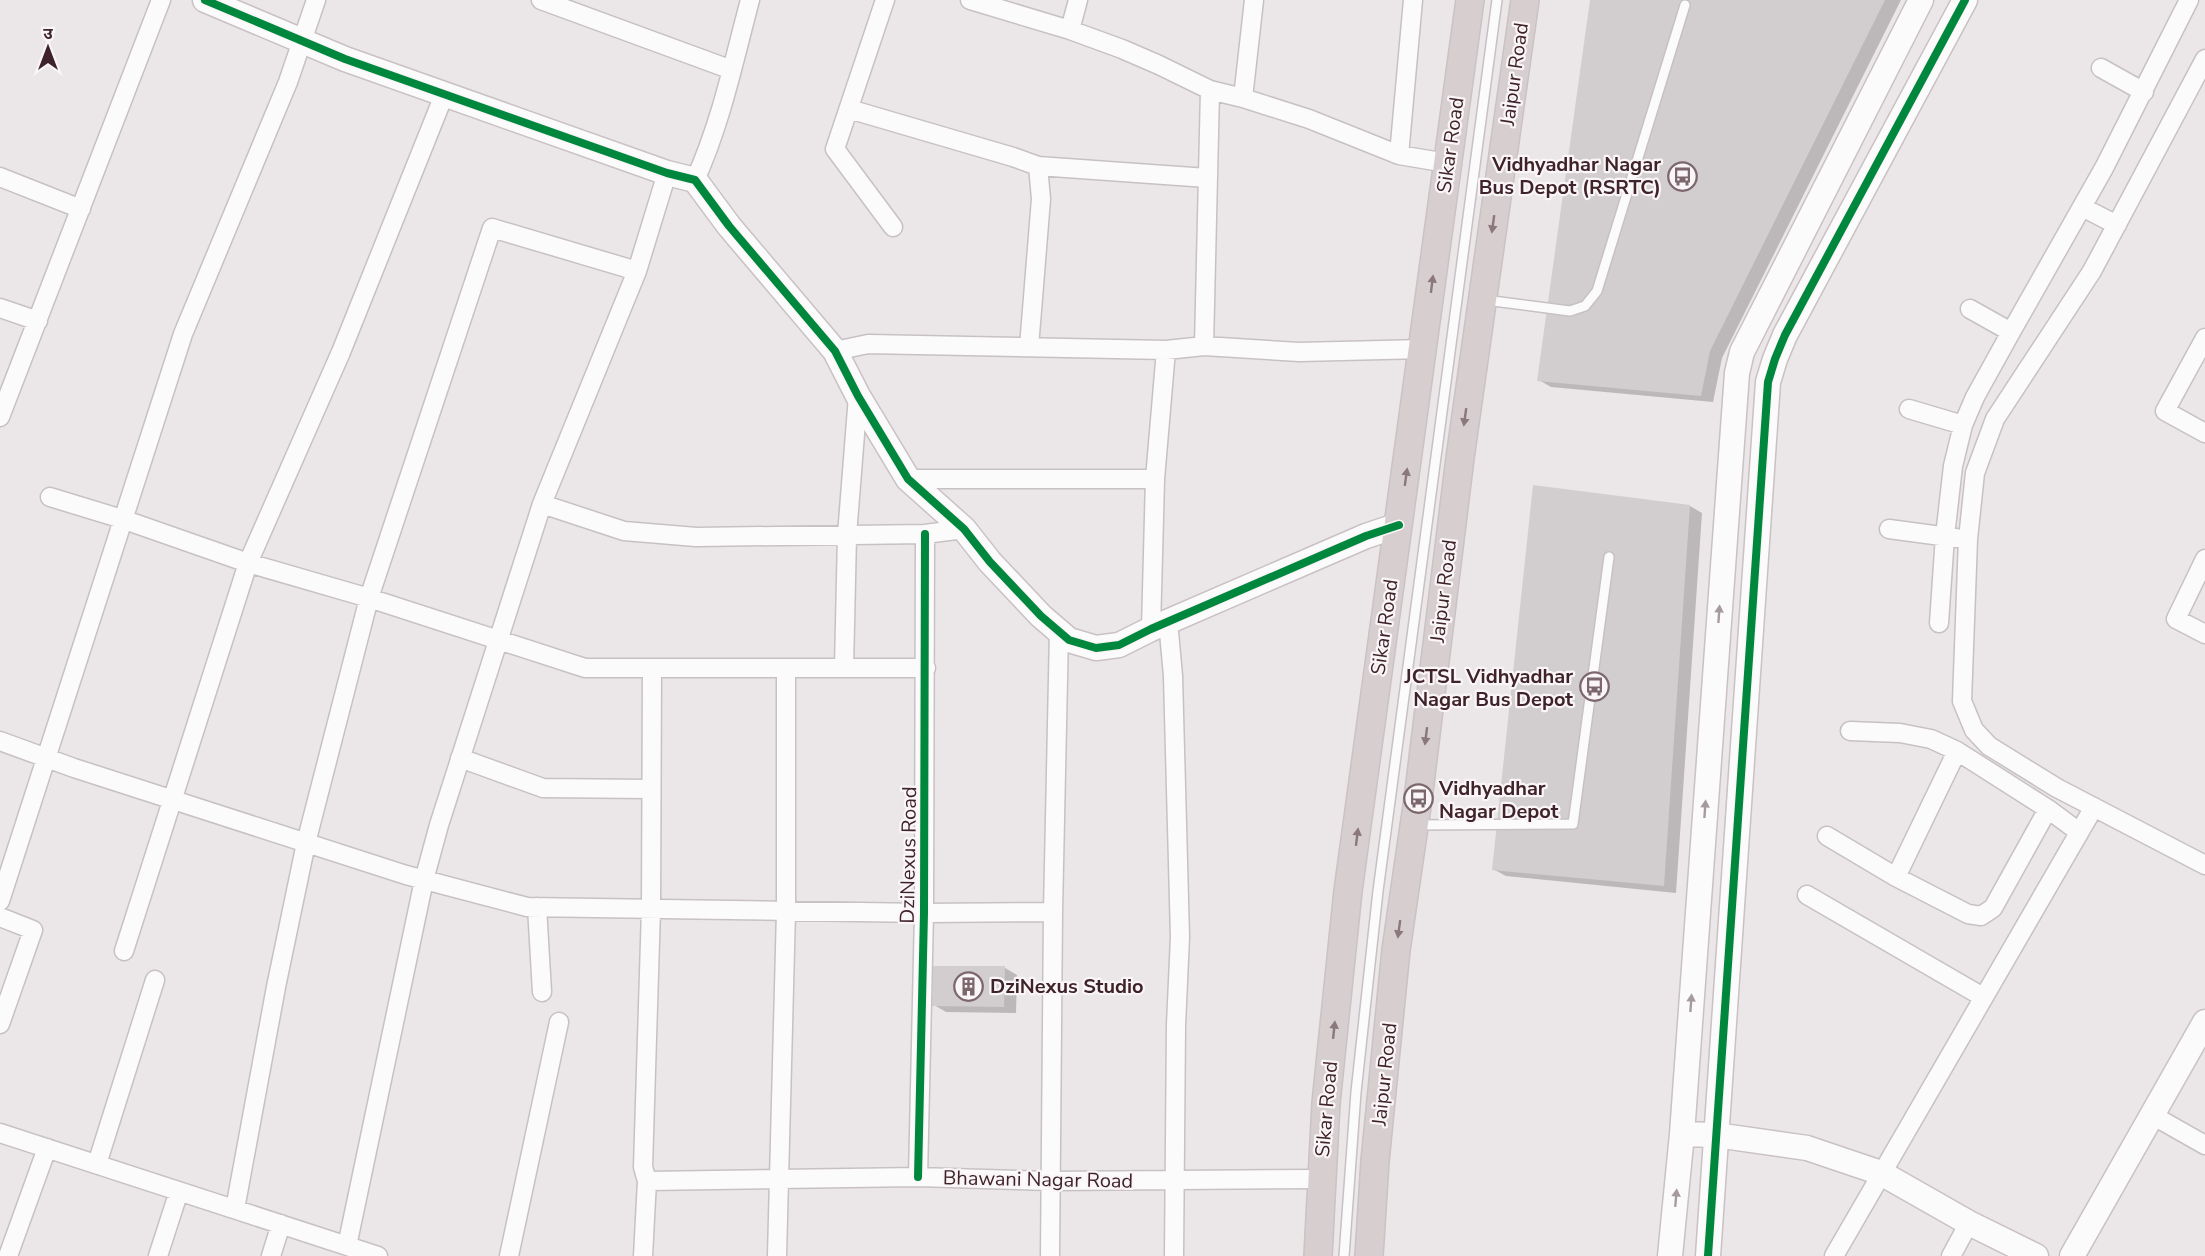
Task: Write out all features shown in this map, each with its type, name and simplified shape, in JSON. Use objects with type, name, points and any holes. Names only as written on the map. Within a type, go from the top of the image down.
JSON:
[{"type":"main road","name":"Sikar Road","points":[[1318,1256],[1320,1179],[1326,1103],[1348,891],[1470,0]]},
{"type":"main road","name":"Jaipur Road","points":[[1369,1256],[1375,1161],[1396,950],[1418,799],[1458,470],[1525,0]]},
{"type":"street","points":[[0,417],[161,0]]},
{"type":"street","points":[[205,0],[444,95],[667,173],[695,180],[729,226],[834,351],[908,479],[964,529],[990,562],[1041,616],[1069,640],[1096,648],[1119,645],[1159,625],[1366,536],[1399,525]]},
{"type":"street","points":[[0,901],[183,334],[288,82],[316,0]]},
{"type":"street","points":[[541,0],[732,70]]},
{"type":"street","points":[[695,180],[705,158],[732,70],[750,0]]},
{"type":"street","points":[[885,0],[835,149],[893,227]]},
{"type":"street","points":[[970,0],[1070,30],[1159,64],[1210,90],[1309,118],[1399,154],[1447,163]]},
{"type":"street","points":[[1070,30],[1078,0]]},
{"type":"street","points":[[1243,98],[1254,0]]},
{"type":"street","points":[[1399,154],[1413,0]]},
{"type":"street","points":[[1670,1256],[1682,1134],[1737,374],[1742,352],[1921,0]]},
{"type":"street","points":[[1708,1256],[1768,382],[1774,359],[1785,335],[1965,0]]},
{"type":"street","points":[[1939,623],[1953,466],[1963,425],[1975,397],[2144,92],[2189,0]]},
{"type":"street","points":[[2205,59],[2092,271],[1995,419],[1975,473],[1968,539],[1962,701],[1974,730],[1989,746],[2057,788],[2205,865]]},
{"type":"street","points":[[2102,68],[2144,92]]},
{"type":"street","points":[[1204,346],[1210,90]]},
{"type":"street","points":[[124,951],[248,563],[341,352],[444,95]]},
{"type":"street","points":[[849,109],[1038,166],[1207,178]]},
{"type":"street","points":[[1029,347],[1041,199],[1038,166]]},
{"type":"street","points":[[348,1246],[424,880],[460,758],[542,504],[637,271],[667,173]]},
{"type":"street","points":[[0,177],[81,208]]},
{"type":"street","points":[[2082,207],[2117,225]]},
{"type":"street","points":[[235,1209],[276,987],[306,843],[369,598],[492,228],[637,271]]},
{"type":"street","points":[[0,308],[38,321]]},
{"type":"street","points":[[1970,309],[2011,332]]},
{"type":"street","points":[[2205,338],[2165,411],[2205,433]]},
{"type":"street","points":[[834,351],[868,344],[1166,350],[1204,346],[1299,352],[1424,349]]},
{"type":"street","points":[[1166,350],[1155,479],[1159,625],[1173,676],[1180,937],[1176,1025],[1174,1256]]},
{"type":"street","points":[[844,668],[847,535],[858,396]]},
{"type":"street","points":[[1909,409],[1963,425]]},
{"type":"street","points":[[908,479],[1155,479]]},
{"type":"street","points":[[50,497],[122,519],[248,563],[369,598],[585,668],[926,668]]},
{"type":"street","points":[[542,504],[624,531],[696,537],[924,534],[964,529]]},
{"type":"street","points":[[1889,529],[1968,539]]},
{"type":"street","name":"DziNexus Road","points":[[918,1177],[924,913],[926,668],[924,534]]},
{"type":"street","points":[[2205,559],[2176,620],[2205,634]]},
{"type":"street","points":[[1050,1256],[1053,912],[1059,631]]},
{"type":"street","points":[[643,1256],[647,1181],[643,1167],[651,909],[652,668]]},
{"type":"street","points":[[777,1256],[786,911],[786,668]]},
{"type":"street","points":[[1850,731],[1900,733],[1931,739],[1957,751],[2048,809],[2079,832]]},
{"type":"street","points":[[0,741],[45,758],[306,843],[424,880],[527,907],[924,913],[1053,912]]},
{"type":"street","points":[[1896,877],[1957,751]]},
{"type":"street","points":[[460,758],[543,788],[651,789]]},
{"type":"street","points":[[1834,1256],[2094,807]]},
{"type":"street","points":[[1827,836],[1896,877],[1968,914],[1981,916],[1993,908],[2048,809]]},
{"type":"street","points":[[1807,895],[1983,997]]},
{"type":"street","points":[[537,907],[542,992]]},
{"type":"street","points":[[0,917],[33,930],[0,1024]]},
{"type":"street","points":[[96,1164],[155,980]]},
{"type":"street","points":[[509,1256],[559,1022]]},
{"type":"street","points":[[2072,1256],[2205,1022]]},
{"type":"street","points":[[2152,1114],[2205,1145]]},
{"type":"street","points":[[0,1132],[378,1256]]},
{"type":"street","points":[[1682,1134],[1716,1135],[1807,1148],[1881,1173],[1969,1223],[2036,1256]]},
{"type":"street","points":[[8,1256],[47,1148]]},
{"type":"street","name":"Bhawani Nagar Road","points":[[647,1181],[918,1177],[1051,1181],[1320,1179]]},
{"type":"street","points":[[158,1256],[179,1191]]},
{"type":"street","points":[[1951,1256],[1969,1223]]},
{"type":"street","points":[[271,1256],[281,1224]]},
{"type":"lane","points":[[1344,1256],[1356,1092],[1378,891],[1497,0]]},
{"type":"lane","points":[[1482,300],[1570,311],[1585,306],[1598,291],[1685,5]]},
{"type":"lane","points":[[1413,825],[1572,824],[1609,557]]},
{"type":"building","name":"Vidhyadhar Nagar Bus Depot (RSRTC)","points":[[1590,0],[1885,0],[1710,351],[1701,396],[1537,381]]},
{"type":"building","name":"JCTSL Vidhyadhar Nagar Bus Depot","points":[[1533,485],[1690,505],[1664,886],[1492,870]]},
{"type":"building","name":"DziNexus Studio","points":[[933,966],[1005,966],[1004,1007],[932,1006]]},
{"type":"cycle path","points":[[205,0],[345,59],[667,173],[695,180],[729,226],[835,351],[858,396],[908,479],[964,529],[990,562],[1041,616],[1069,640],[1096,648],[1119,645],[1366,536],[1399,525]]},
{"type":"cycle path","points":[[1708,1256],[1768,382],[1785,335],[1965,0]]},
{"type":"cycle path","points":[[918,1177],[924,913],[925,534]]},
{"type":"place","name":"Vidhyadhar Nagar Bus Depot (RSRTC)","points":[[1682,176]]},
{"type":"place","name":"JCTSL Vidhyadhar Nagar Bus Depot","points":[[1594,687]]},
{"type":"place","name":"Vidhyadhar Nagar Depot","points":[[1418,799]]},
{"type":"place","name":"DziNexus Studio","points":[[969,986]]}]
